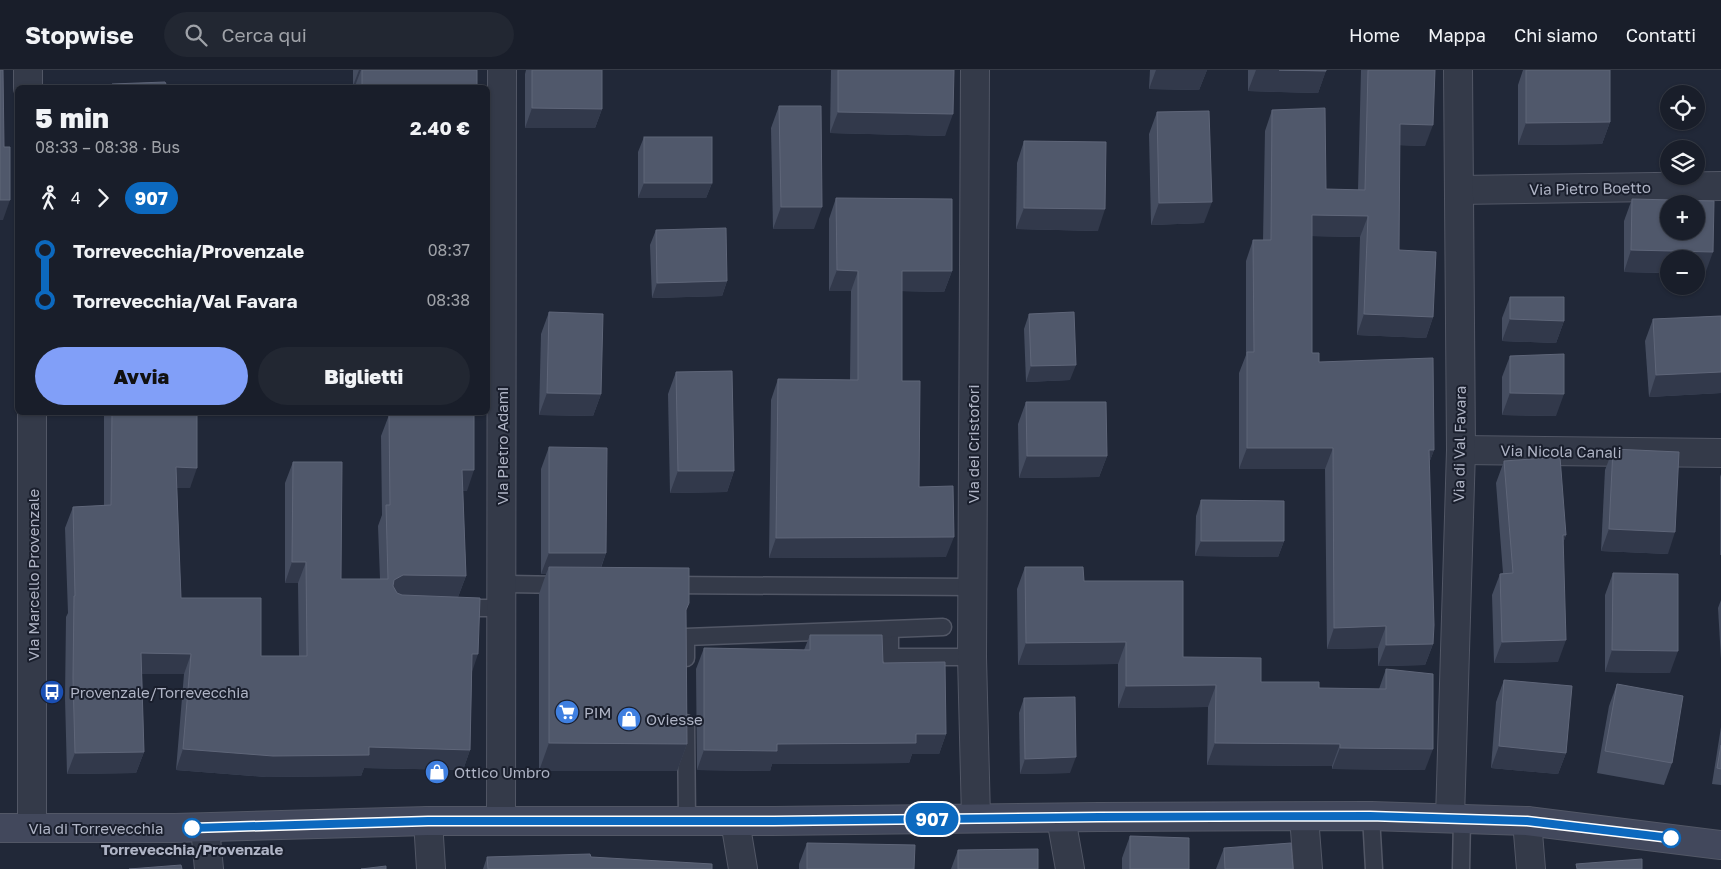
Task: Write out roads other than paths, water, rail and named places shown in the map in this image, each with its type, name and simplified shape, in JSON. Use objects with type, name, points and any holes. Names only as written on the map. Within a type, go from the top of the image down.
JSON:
[{"type":"main road","name":"Via di Torrevecchia","points":[[0,828],[205,828],[428,821],[735,821],[1370,816],[1527,821],[1721,845]]},
{"type":"street","points":[[28,70],[28,85]]},
{"type":"street","name":"Via Pietro Adami","points":[[501,821],[502,70]]},
{"type":"street","name":"Via dei Cristofori","points":[[975,70],[972,657],[976,818]]},
{"type":"street","name":"Via di Val Favara","points":[[1456,818],[1461,450],[1458,70]]},
{"type":"street","name":"Via Pietro Boetto","points":[[1459,190],[1721,186]]},
{"type":"street","name":"Via Marcello Provenzale","points":[[32,415],[32,828]]},
{"type":"street","name":"Via Nicola Canali","points":[[1461,450],[1721,453]]},
{"type":"street","points":[[1304,817],[1308,869]]},
{"type":"street","points":[[1061,818],[1070,869]]},
{"type":"street","points":[[428,821],[431,869]]},
{"type":"street","points":[[735,821],[743,869]]},
{"type":"street","points":[[1527,821],[1531,869]]},
{"type":"street","points":[[205,828],[209,869]]},
{"type":"lane","points":[[442,608],[501,596],[580,585]]},
{"type":"lane","points":[[648,585],[972,587]]},
{"type":"lane","points":[[686,676],[686,638],[943,627]]},
{"type":"lane","points":[[890,630],[890,657],[972,657]]},
{"type":"lane","points":[[686,706],[687,821]]},
{"type":"lane","points":[[1370,816],[1374,869]]},
{"type":"lane","points":[[1456,818],[1461,869]]},
{"type":"place","name":"Provenzale/Torrevecchia","points":[[52,692]]},
{"type":"place","name":"PIM","points":[[567,712]]},
{"type":"place","name":"Oviesse","points":[[629,719]]},
{"type":"place","name":"Ottico Umbro","points":[[437,772]]},
{"type":"place","name":"Torrevecchia/Provenzale","points":[[192,828]]}]
